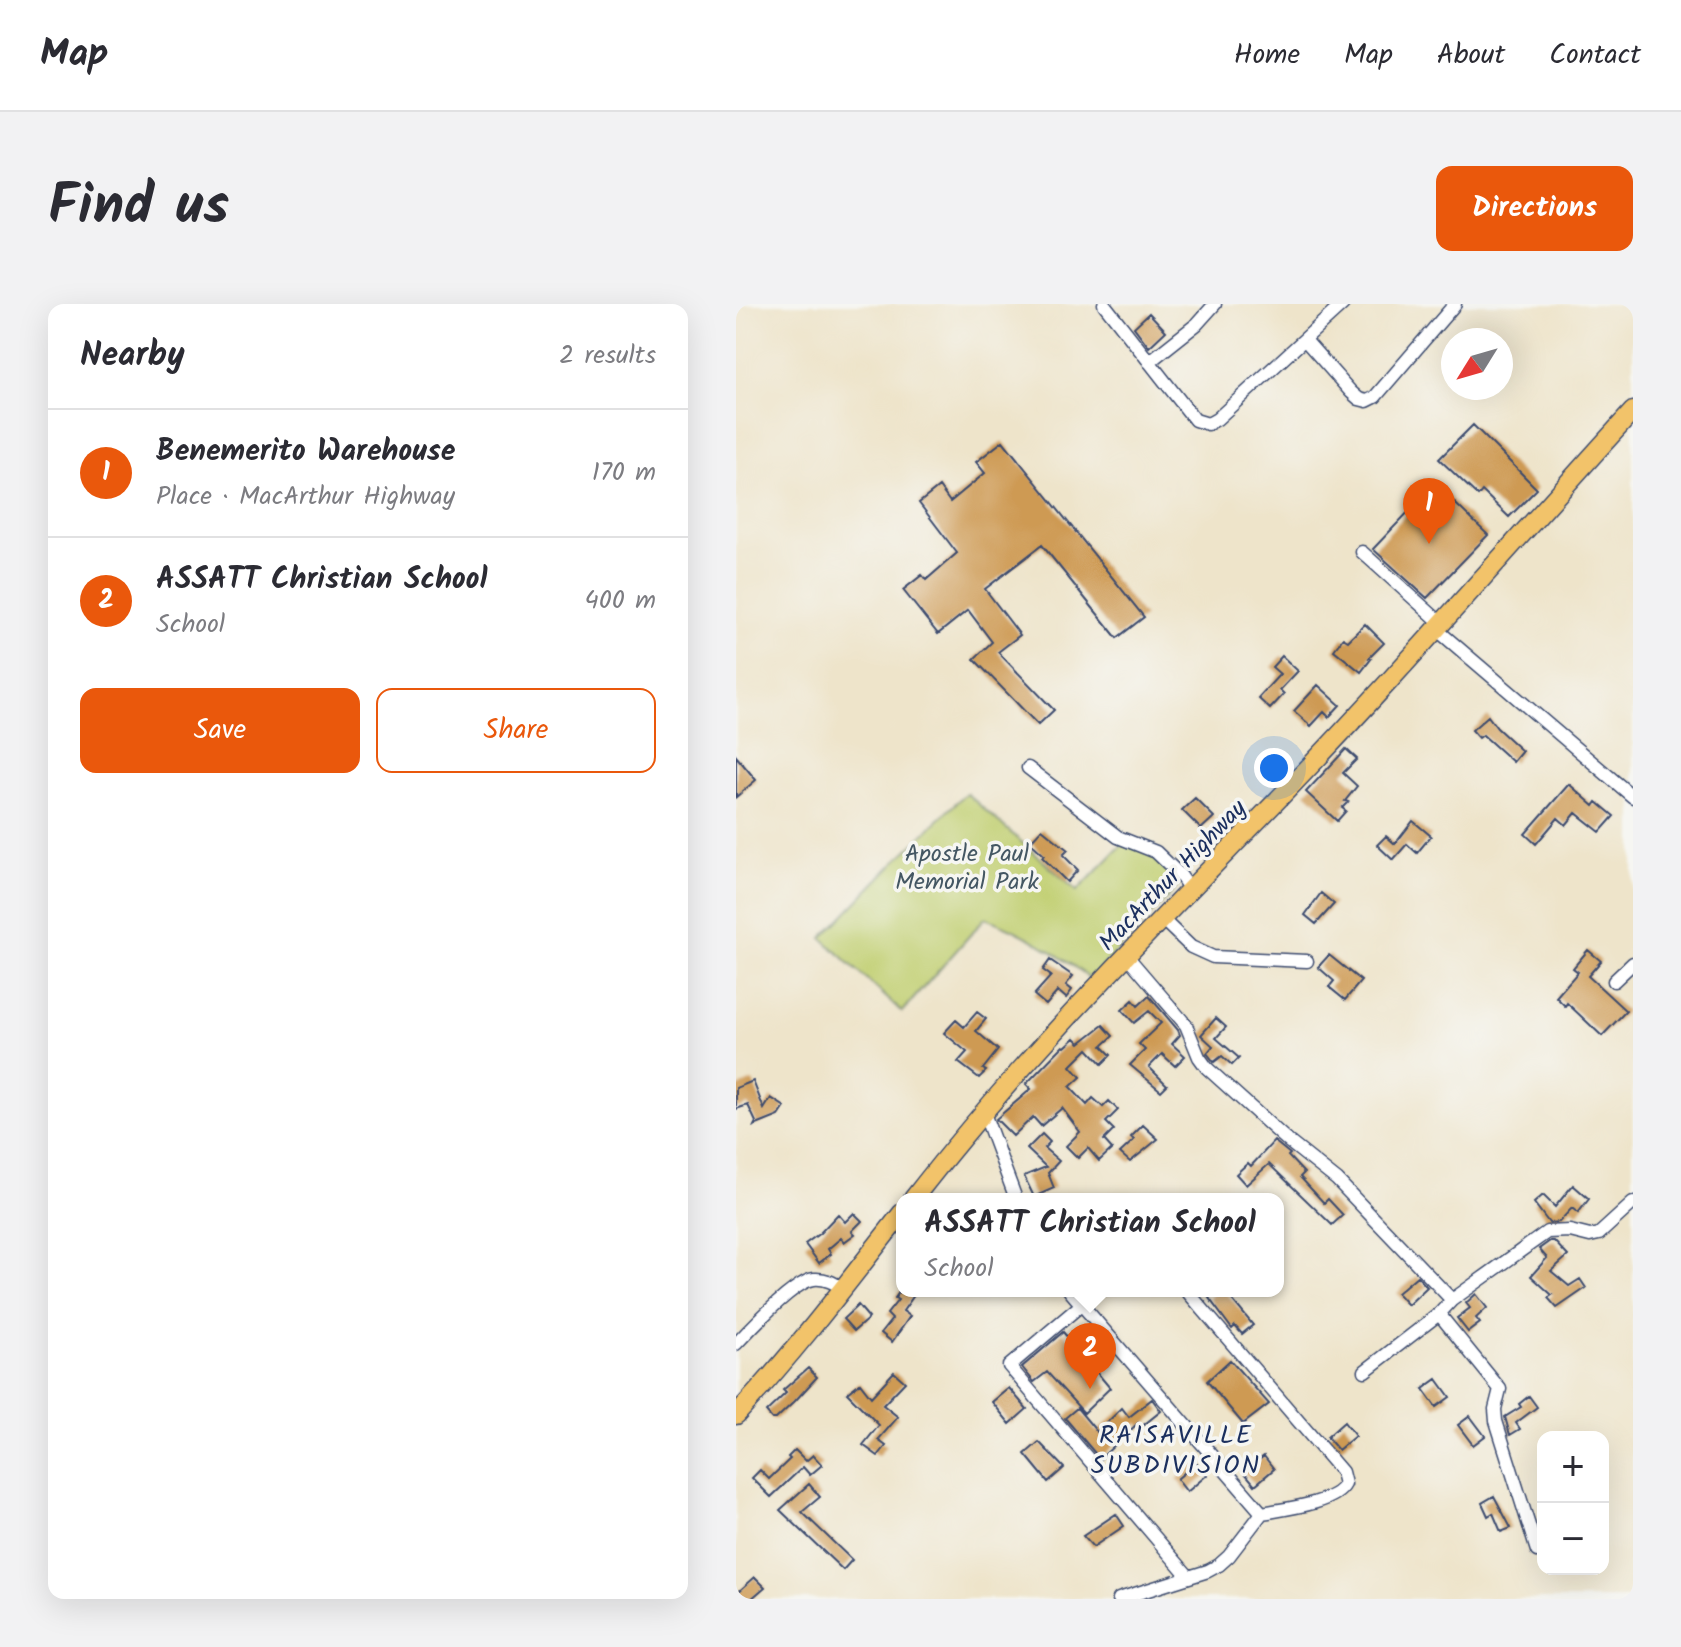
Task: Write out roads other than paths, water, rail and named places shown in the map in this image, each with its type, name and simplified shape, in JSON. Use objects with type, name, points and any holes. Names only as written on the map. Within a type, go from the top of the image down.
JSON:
[{"type":"highway","name":"MacArthur Highway","points":[[918,1193],[984,1113],[1189,888],[1261,817],[1633,411]]},
{"type":"highway","points":[[736,1415],[782,1366],[896,1221]]},
{"type":"street","points":[[1104,304],[1195,420],[1208,424],[1343,304]]},
{"type":"street","points":[[1149,362],[1197,324],[1215,304]]},
{"type":"street","points":[[1305,340],[1356,397],[1367,401],[1375,397],[1455,304]]},
{"type":"street","points":[[1362,552],[1438,625],[1633,797]]},
{"type":"street","points":[[1028,768],[1118,837],[1156,852],[1189,888]]},
{"type":"street","points":[[1162,919],[1191,947],[1213,957],[1307,961]]},
{"type":"street","points":[[1127,956],[1186,1025],[1207,1068],[1288,1141],[1337,1180],[1452,1300]]},
{"type":"street","points":[[1614,981],[1633,963]]},
{"type":"street","points":[[984,1113],[1014,1193]]},
{"type":"street","points":[[1365,1371],[1439,1314],[1452,1300],[1540,1235],[1558,1230],[1590,1236],[1599,1234],[1633,1203]]},
{"type":"street","points":[[736,1344],[760,1319],[810,1279],[826,1280],[844,1289]]},
{"type":"street","points":[[1075,1297],[1262,1513]]},
{"type":"street","points":[[1119,1599],[1208,1571],[1229,1556],[1262,1513],[1337,1494],[1345,1484],[1344,1476],[1192,1297]]},
{"type":"street","points":[[1081,1305],[1009,1366],[1189,1577]]},
{"type":"street","points":[[1439,1314],[1500,1389],[1495,1409],[1496,1421],[1537,1551]]},
{"type":"place","name":"Benemerito Warehouse","points":[[1429,544]]},
{"type":"place","name":"ASSATT Christian School","points":[[1090,1389]]},
{"type":"district","name":"RAISAVILLE SUBDIVISION","points":[[1176,1449]]},
{"type":"park label","name":"Apostle Paul Memorial Park","points":[[967,867]]}]
